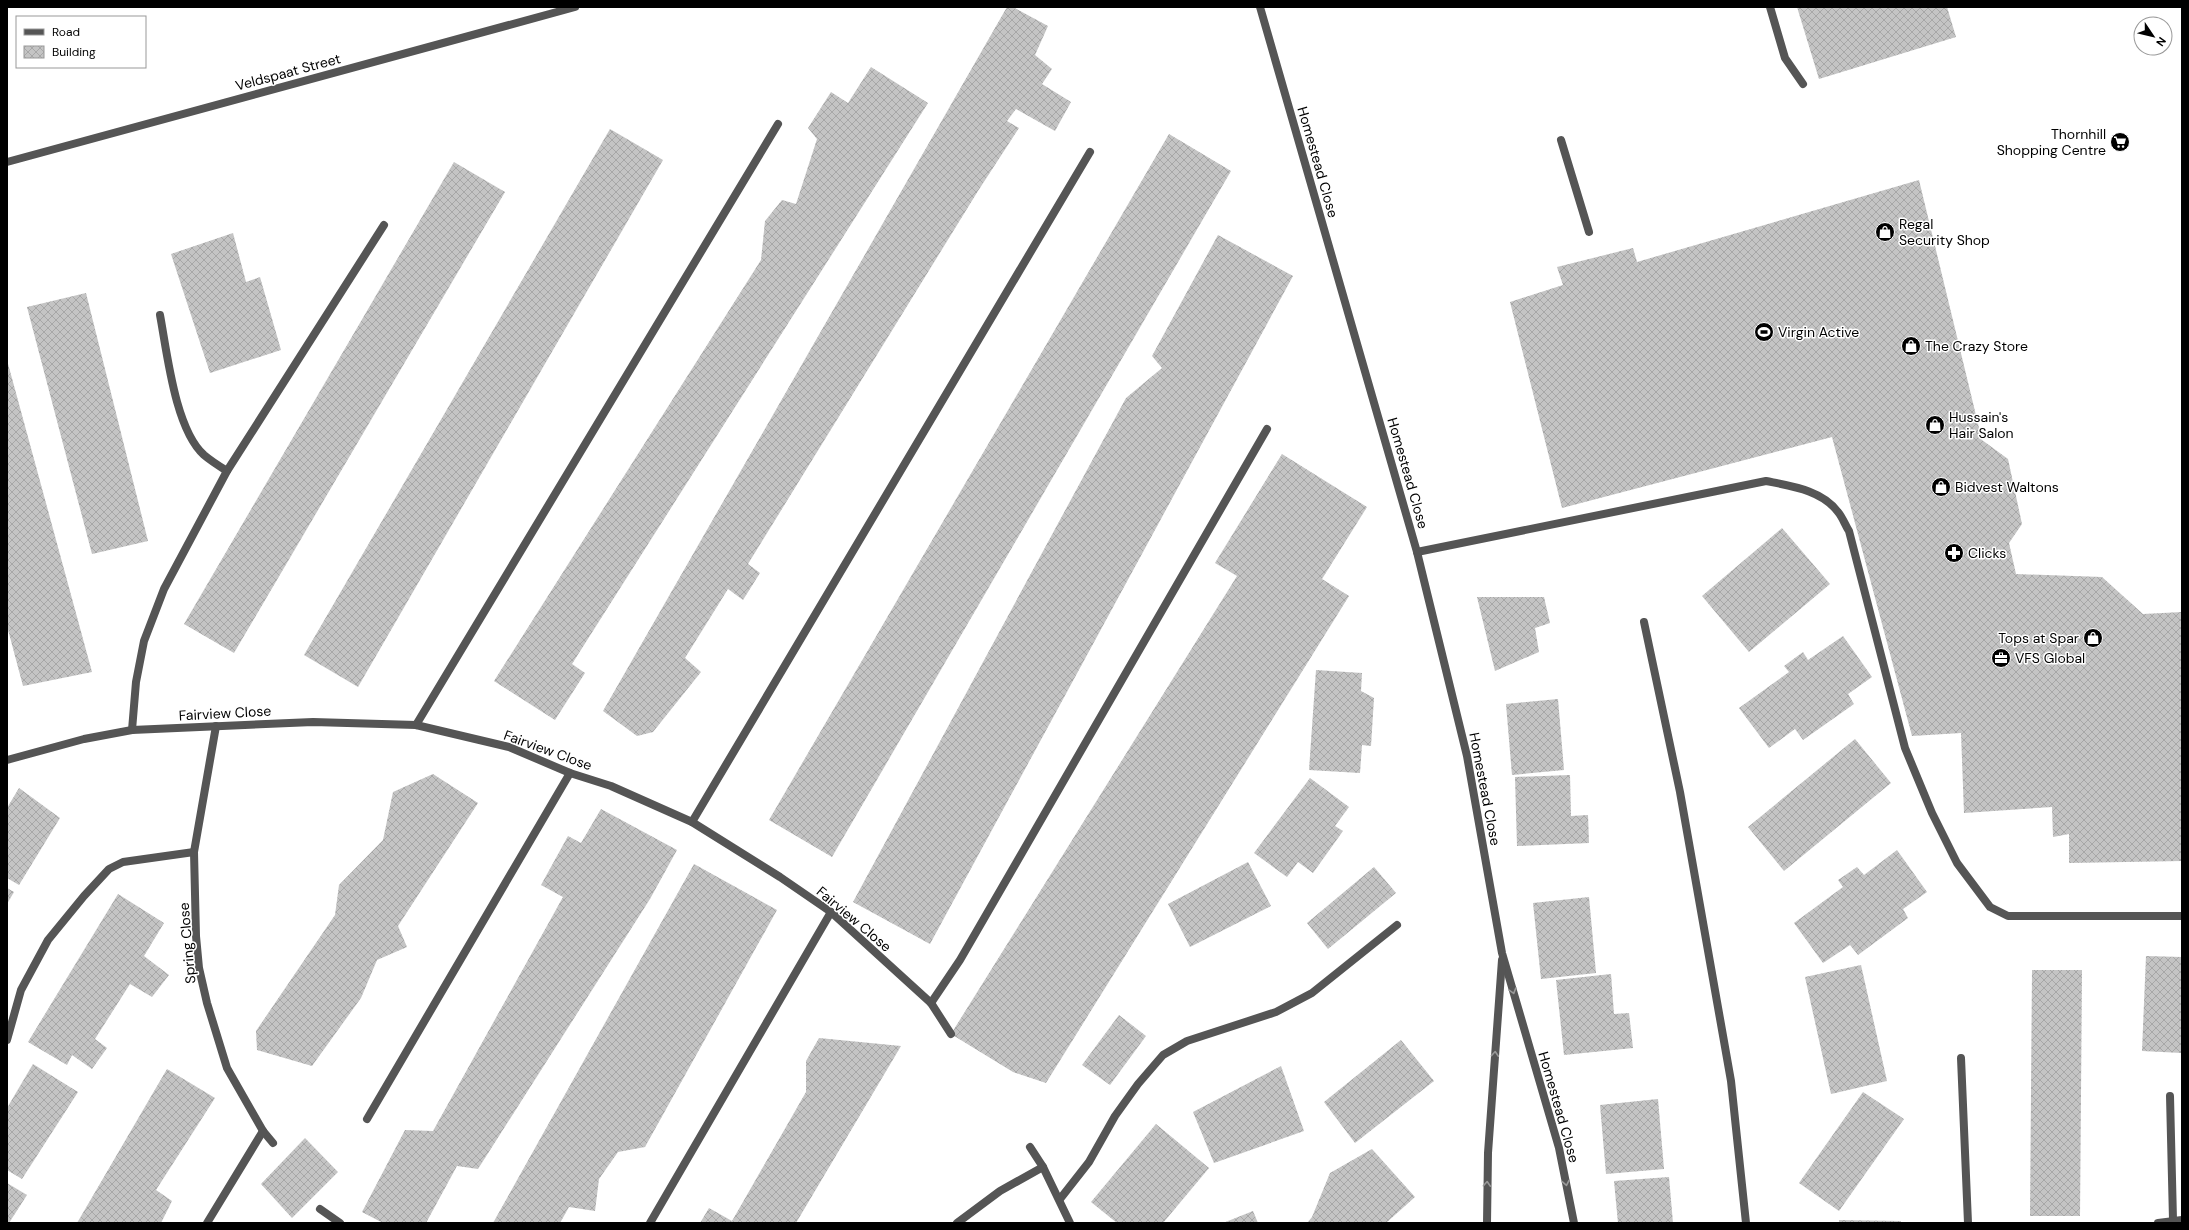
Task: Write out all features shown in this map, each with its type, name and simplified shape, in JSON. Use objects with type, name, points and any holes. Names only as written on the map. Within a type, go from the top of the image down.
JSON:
[{"type":"street","name":"Veldspaat Street","points":[[7,162],[575,7]]},
{"type":"street","name":"Homestead Close","points":[[1260,7],[1417,552],[1467,756],[1502,953],[1559,1148],[1574,1223]]},
{"type":"street","points":[[1770,7],[1785,58],[1803,84]]},
{"type":"street","points":[[416,725],[778,124]]},
{"type":"street","points":[[1561,140],[1589,232]]},
{"type":"street","points":[[692,822],[1090,152]]},
{"type":"street","points":[[132,730],[136,682],[144,641],[164,589],[227,471],[384,224]]},
{"type":"street","points":[[160,315],[176,399],[188,432],[203,454],[227,471]]},
{"type":"street","points":[[931,1003],[960,960],[1267,429]]},
{"type":"street","points":[[1417,552],[1766,481],[1794,487],[1820,496],[1838,512],[1849,532],[1905,748],[1932,813],[1958,863],[1990,907],[2008,916],[2182,916]]},
{"type":"street","points":[[1644,622],[1680,792],[1731,1081],[1746,1223]]},
{"type":"street","name":"Fairview Close","points":[[7,760],[84,739],[132,730],[314,722],[416,725],[509,747],[570,773],[611,786],[692,822],[780,877],[830,912],[931,1003],[951,1034]]},
{"type":"street","name":"Spring Close","points":[[216,726],[194,852],[196,936],[199,968],[207,1003],[227,1068],[263,1131],[274,1143]]},
{"type":"street","points":[[367,1119],[570,773]]},
{"type":"street","points":[[7,1040],[21,990],[48,940],[84,896],[109,869],[123,862],[194,852]]},
{"type":"street","points":[[650,1223],[830,912]]},
{"type":"street","points":[[1060,1199],[1089,1162],[1115,1116],[1138,1084],[1164,1055],[1187,1041],[1276,1012],[1312,993],[1397,925]]},
{"type":"street","name":"Homestead Close","points":[[1487,1223],[1488,1154],[1502,953]]},
{"type":"street","points":[[1961,1058],[1968,1223]]},
{"type":"street","points":[[2170,1096],[2173,1220]]},
{"type":"street","points":[[207,1223],[263,1131]]},
{"type":"street","points":[[1030,1147],[1043,1167],[1060,1199],[1070,1223]]},
{"type":"street","points":[[957,1223],[1000,1191],[1043,1167]]},
{"type":"street","points":[[320,1210],[340,1223]]},
{"type":"street","points":[[2158,1223],[2182,1220]]},
{"type":"building","points":[[1007,7],[1013,7],[1048,26],[1035,55],[1052,69],[1042,84],[1071,102],[1055,131],[1016,109],[1007,121],[1019,128],[978,191],[748,564],[760,573],[743,600],[728,589],[685,658],[701,672],[653,732],[637,736],[603,711]]},
{"type":"building","points":[[1797,7],[1947,7],[1956,37],[1819,79]]},
{"type":"building","points":[[871,67],[928,103],[572,664],[585,673],[555,720],[494,681],[761,260],[765,221],[782,200],[796,204],[817,139],[808,128],[831,92],[848,103]]},
{"type":"building","points":[[610,129],[663,160],[358,687],[304,655]]},
{"type":"building","points":[[1169,134],[1231,171],[832,857],[769,820]]},
{"type":"building","points":[[454,162],[505,192],[234,653],[184,624]]},
{"type":"building","points":[[1919,180],[1982,440],[2008,459],[2022,524],[2009,543],[2016,574],[2102,577],[2143,614],[2182,612],[2182,861],[2069,863],[2069,834],[2053,837],[2052,807],[1964,813],[1961,733],[1912,736],[1832,437],[1562,508],[1510,302],[1563,285],[1557,267],[1633,248],[1637,262]]},
{"type":"building","points":[[233,233],[246,282],[260,277],[281,350],[210,373],[171,254]]},
{"type":"building","points":[[1218,235],[1293,276],[930,944],[853,902],[1126,398],[1162,368],[1152,356]]},
{"type":"building","points":[[86,293],[148,541],[92,554],[27,307]]},
{"type":"building","points":[[7,360],[92,672],[23,686],[7,626]]},
{"type":"building","points":[[1282,454],[1367,507],[1322,579],[1349,596],[1046,1083],[1013,1072],[951,1034],[1237,576],[1215,563]]},
{"type":"building","points":[[1782,528],[1830,584],[1749,652],[1702,596]]},
{"type":"building","points":[[1477,597],[1544,597],[1550,623],[1535,628],[1539,652],[1495,671]]},
{"type":"building","points":[[1843,636],[1872,677],[1848,694],[1854,704],[1803,740],[1795,729],[1769,748],[1739,708],[1789,672],[1784,666],[1803,652],[1808,660]]},
{"type":"building","points":[[1316,670],[1362,673],[1361,691],[1374,698],[1371,746],[1362,745],[1360,773],[1309,770]]},
{"type":"building","points":[[1558,699],[1564,770],[1512,775],[1506,704]]},
{"type":"building","points":[[1855,739],[1891,783],[1784,871],[1748,827]]},
{"type":"building","points":[[433,774],[478,803],[398,926],[407,947],[377,960],[361,998],[312,1066],[257,1050],[256,1031],[335,915],[339,885],[383,840],[393,792]]},
{"type":"building","points":[[1570,775],[1571,816],[1588,815],[1589,843],[1517,846],[1515,777]]},
{"type":"building","points":[[1310,778],[1349,807],[1335,826],[1343,831],[1313,873],[1298,862],[1287,877],[1254,853]]},
{"type":"building","points":[[19,788],[60,818],[19,885],[7,878],[7,808]]},
{"type":"building","points":[[601,809],[677,850],[650,899],[478,1169],[457,1166],[426,1223],[383,1223],[362,1212],[405,1130],[433,1131],[563,897],[541,885],[568,836],[581,843]]},
{"type":"building","points":[[1897,850],[1927,892],[1903,909],[1908,918],[1858,955],[1850,945],[1823,963],[1794,923],[1843,887],[1838,880],[1857,867],[1864,875]]},
{"type":"building","points":[[1248,862],[1271,906],[1190,947],[1168,904]]},
{"type":"building","points":[[694,864],[777,910],[645,1147],[618,1152],[599,1179],[595,1211],[569,1207],[560,1223],[493,1223]]},
{"type":"building","points":[[1374,867],[1396,893],[1328,949],[1307,923]]},
{"type":"building","points":[[7,888],[14,892],[7,904]]},
{"type":"building","points":[[118,894],[164,923],[144,956],[169,975],[152,997],[130,984],[95,1039],[107,1048],[92,1069],[72,1055],[67,1065],[28,1042]]},
{"type":"building","points":[[1589,897],[1596,973],[1541,979],[1533,903]]},
{"type":"building","points":[[2146,956],[2182,957],[2182,1053],[2142,1051]]},
{"type":"building","points":[[1861,965],[1887,1081],[1831,1094],[1805,977]]},
{"type":"building","points":[[2032,970],[2082,970],[2080,1216],[2030,1216]]},
{"type":"building","points":[[1611,974],[1614,1014],[1629,1013],[1633,1048],[1564,1055],[1556,980]]},
{"type":"building","points":[[1119,1015],[1146,1036],[1110,1085],[1082,1065]]},
{"type":"building","points":[[819,1038],[901,1046],[796,1223],[700,1223],[709,1208],[732,1221],[806,1092],[806,1061]]},
{"type":"building","points":[[1401,1040],[1434,1081],[1355,1143],[1324,1102]]},
{"type":"building","points":[[33,1064],[78,1092],[22,1179],[7,1170],[7,1108]]},
{"type":"building","points":[[1281,1066],[1304,1131],[1214,1163],[1193,1112]]},
{"type":"building","points":[[167,1069],[215,1098],[156,1190],[172,1201],[161,1223],[77,1223]]},
{"type":"building","points":[[1863,1092],[1904,1119],[1839,1211],[1799,1183]]},
{"type":"building","points":[[1658,1099],[1664,1169],[1606,1174],[1600,1105]]},
{"type":"building","points":[[1156,1124],[1209,1168],[1163,1223],[1117,1223],[1091,1202]]},
{"type":"building","points":[[305,1138],[338,1172],[292,1218],[261,1184]]},
{"type":"building","points":[[1372,1149],[1415,1197],[1386,1223],[1307,1223],[1312,1217],[1330,1173]]},
{"type":"building","points":[[1669,1177],[1673,1223],[1618,1223],[1614,1181]]},
{"type":"building","points":[[7,1183],[27,1195],[9,1223],[7,1223]]},
{"type":"building","points":[[1253,1211],[1258,1223],[1223,1223]]},
{"type":"building","points":[[1839,1220],[1901,1221],[1901,1223],[1839,1223]]},
{"type":"place","name":"Thornhill Shopping Centre","points":[[2120,142]]},
{"type":"place","name":"Regal Security Shop","points":[[1885,232]]},
{"type":"place","name":"Virgin Active","points":[[1764,332]]},
{"type":"place","name":"The Crazy Store","points":[[1911,346]]},
{"type":"place","name":"Hussain's Hair Salon","points":[[1935,425]]},
{"type":"place","name":"Bidvest Waltons","points":[[1941,487]]},
{"type":"place","name":"Clicks","points":[[1954,553]]},
{"type":"place","name":"Tops at Spar","points":[[2093,638]]},
{"type":"place","name":"VFS Global","points":[[2001,658]]}]
